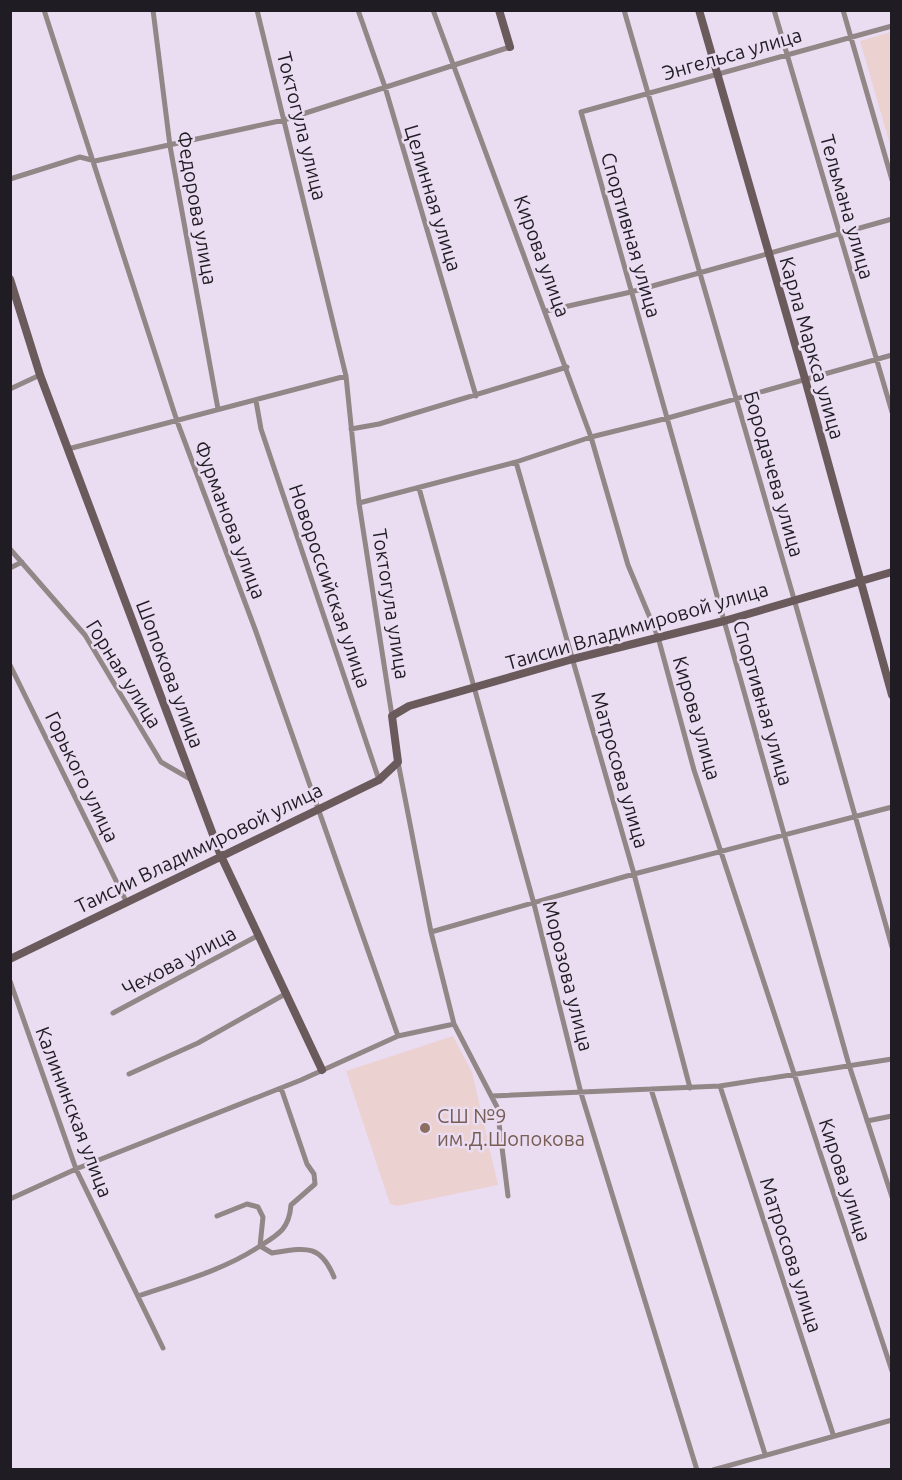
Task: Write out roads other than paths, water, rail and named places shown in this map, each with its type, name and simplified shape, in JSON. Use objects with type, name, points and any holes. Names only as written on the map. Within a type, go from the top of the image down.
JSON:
[{"type":"street","name":"Фурманова улица","points":[[44,10],[177,421],[320,809],[398,1036]]},
{"type":"street","name":"Федорова улица","points":[[153,10],[170,146],[218,409]]},
{"type":"street","name":"Токтогула улица","points":[[257,10],[346,376],[358,503],[398,762],[431,933],[454,1024],[497,1107],[508,1196]]},
{"type":"street","name":"Целинная улица","points":[[358,10],[385,87],[476,396]]},
{"type":"street","name":"Кирова улица","points":[[433,10],[591,437],[628,565],[658,637],[694,770],[723,851],[891,1371]]},
{"type":"street","points":[[10,178],[80,157],[94,161],[284,120],[453,64],[510,48],[499,10]]},
{"type":"street","name":"Бородачева улица","points":[[624,10],[698,273],[737,398],[891,947]]},
{"type":"street","name":"Карла Маркса улица","points":[[699,10],[767,254],[805,379],[891,694]]},
{"type":"street","name":"Тельмана улица","points":[[774,10],[891,412]]},
{"type":"street","points":[[843,10],[891,180]]},
{"type":"street","name":"Энгельса улица","points":[[581,112],[717,75],[786,53],[891,26]]},
{"type":"street","name":"Спортивная улица","points":[[581,112],[783,834],[849,1065],[891,1197]]},
{"type":"street","points":[[546,311],[631,292],[891,219]]},
{"type":"street","name":"Шопокова улица","points":[[10,279],[40,375],[125,606],[221,856],[322,1070]]},
{"type":"street","points":[[358,503],[516,462],[591,437],[668,418],[891,355]]},
{"type":"street","points":[[351,429],[379,424],[567,367]]},
{"type":"street","points":[[10,389],[40,375]]},
{"type":"street","points":[[68,449],[346,376]]},
{"type":"street","name":"Новороссийская улица","points":[[256,400],[261,429],[379,780]]},
{"type":"street","name":"Матросова улица","points":[[516,462],[634,874],[690,1088]]},
{"type":"street","name":"Морозова улица","points":[[419,488],[534,904],[581,1093],[697,1470]]},
{"type":"street","name":"Горная улица","points":[[10,549],[85,635],[161,762],[194,781]]},
{"type":"street","points":[[10,568],[22,562]]},
{"type":"street","name":"Таисии Владимировой улица","points":[[392,716],[409,706],[475,689],[573,659],[724,621],[891,572]]},
{"type":"street","name":"Горького улица","points":[[10,666],[126,901]]},
{"type":"street","name":"Таисии Владимировой улица","points":[[10,959],[379,780],[398,762]]},
{"type":"street","points":[[431,933],[634,874],[891,807]]},
{"type":"street","name":"Чехова улица","points":[[113,1013],[260,935]]},
{"type":"street","name":"Калининская улица","points":[[10,981],[76,1168],[163,1348]]},
{"type":"street","points":[[129,1074],[198,1042],[286,993]]},
{"type":"street","points":[[10,1199],[76,1168],[301,1080],[398,1036],[454,1024]]},
{"type":"street","points":[[492,1096],[720,1086],[891,1059]]},
{"type":"street","name":"Матросова улица","points":[[720,1086],[833,1434]]},
{"type":"street","points":[[138,1296],[244,1257],[279,1234],[290,1220],[291,1205],[315,1184],[314,1174],[307,1164],[281,1088]]},
{"type":"street","points":[[651,1089],[765,1454]]},
{"type":"street","points":[[867,1121],[891,1116]]},
{"type":"street","points":[[217,1216],[247,1204],[258,1207],[263,1217],[260,1246]]},
{"type":"street","points":[[260,1246],[272,1253],[302,1249],[319,1252],[327,1261],[334,1277]]},
{"type":"street","points":[[713,1470],[833,1434],[891,1420]]},
{"type":"place","name":"СШ №9 им.Д.Шопокова","points":[[425,1128]]}]
